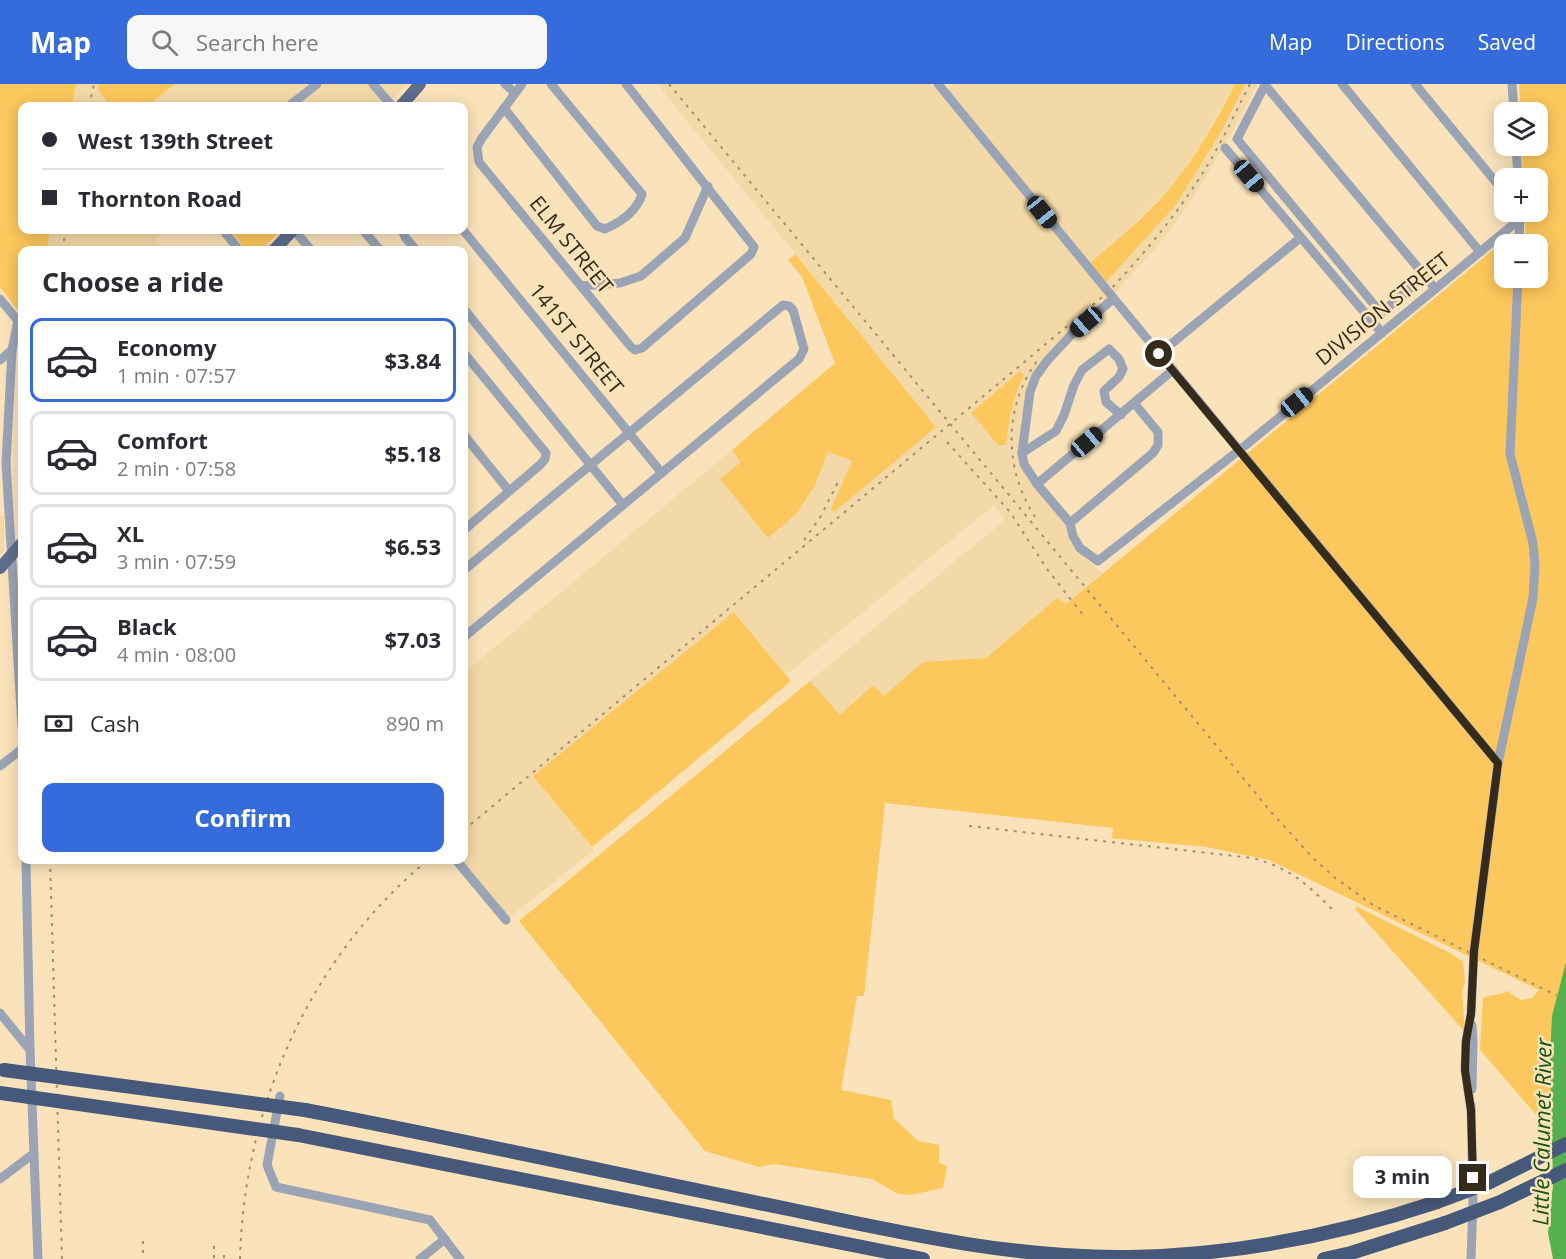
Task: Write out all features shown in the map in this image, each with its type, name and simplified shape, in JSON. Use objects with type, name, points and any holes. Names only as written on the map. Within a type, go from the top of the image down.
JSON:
[{"type":"highway","points":[[2,1070],[305,1110],[867,1226],[1034,1252],[1130,1257],[1249,1247],[1353,1227],[1437,1202],[1498,1178],[1566,1144]]},
{"type":"highway","points":[[0,1093],[298,1135],[923,1259]]},
{"type":"highway","points":[[1324,1259],[1351,1253],[1445,1223],[1500,1202],[1566,1170]]},
{"type":"main road","points":[[404,102],[420,84]]},
{"type":"main road","points":[[278,246],[289,234]]},
{"type":"main road","points":[[0,568],[18,548]]},
{"type":"street","points":[[294,102],[317,84]]},
{"type":"street","points":[[373,84],[389,102]]},
{"type":"street","points":[[505,84],[515,93]]},
{"type":"street","points":[[522,84],[504,108],[597,226],[606,229],[618,224],[633,210],[642,194],[551,84]]},
{"type":"street","points":[[581,286],[620,283],[641,276],[685,238],[708,186],[626,84]]},
{"type":"street","points":[[1342,84],[1480,252]]},
{"type":"street","points":[[1415,84],[1494,180]]},
{"type":"street","points":[[1512,84],[1513,102]]},
{"type":"street","points":[[942,85],[1113,299],[1498,763]]},
{"type":"street","points":[[1425,276],[1382,313],[1237,139],[1264,87],[1266,86],[1436,289]]},
{"type":"street","name":"ELM STREET","points":[[504,108],[477,147],[479,162],[635,350],[642,348],[752,254],[754,247],[750,239],[708,186]]},
{"type":"street","points":[[1226,148],[1382,333]]},
{"type":"street","name":"DIVISION STREET","points":[[1070,523],[1073,536],[1080,548],[1098,561],[1239,450],[1436,289],[1512,222]]},
{"type":"street","points":[[226,234],[236,246]]},
{"type":"street","points":[[297,234],[307,246]]},
{"type":"street","points":[[366,234],[377,246]]},
{"type":"street","points":[[404,234],[413,246]]},
{"type":"street","name":"141ST STREET","points":[[466,234],[661,472]]},
{"type":"street","points":[[1159,354],[1300,238]]},
{"type":"street","points":[[1471,1259],[1473,1041],[1471,1014],[1474,951],[1498,763],[1533,598],[1535,566],[1533,543],[1510,454],[1518,288]]},
{"type":"street","points":[[0,298],[18,321],[12,350],[6,463],[18,665]]},
{"type":"street","points":[[1113,299],[1072,334],[1047,361],[1036,376],[1030,392],[1022,453],[1024,464],[1037,484],[1070,523],[1153,453],[1158,445],[1158,432],[1134,403]]},
{"type":"street","points":[[468,567],[783,305],[793,310],[804,349],[799,359],[468,635]]},
{"type":"street","points":[[468,314],[623,506]]},
{"type":"street","points":[[1022,453],[1056,431],[1082,370],[1109,349],[1119,359],[1124,369],[1104,391],[1106,402],[1121,415]]},
{"type":"street","points":[[0,360],[12,350]]},
{"type":"street","points":[[468,358],[546,453],[541,464],[468,526]]},
{"type":"street","points":[[1037,484],[1173,370]]},
{"type":"street","points":[[468,440],[509,491]]},
{"type":"street","points":[[0,766],[18,752]]},
{"type":"street","points":[[26,864],[33,1154],[38,1259]]},
{"type":"street","points":[[459,864],[506,920]]},
{"type":"street","points":[[0,1013],[30,1050]]},
{"type":"street","points":[[280,1096],[267,1165],[276,1187],[430,1220],[460,1259]]},
{"type":"street","points":[[0,1179],[33,1154]]},
{"type":"street","points":[[420,1259],[445,1239]]},
{"type":"shaded area","points":[[0,84],[76,84],[73,102],[18,102],[18,234],[49,234],[48,246],[18,246],[18,311],[0,287]]},
{"type":"shaded area","points":[[76,84],[99,84],[98,91],[107,102],[73,102]]},
{"type":"shaded area","points":[[99,84],[175,84],[152,102],[107,102],[98,90]]},
{"type":"shaded area","points":[[175,84],[407,84],[391,102],[152,102]]},
{"type":"shaded area","points":[[657,84],[931,84],[1109,298],[1068,333],[1027,391],[1021,420],[1019,453],[1066,522],[1067,532],[1086,558],[1102,573],[1066,604],[1057,599],[986,658],[923,662],[884,697],[873,685],[840,716],[810,681],[1005,520],[994,505],[786,675],[735,612],[533,776],[594,850],[506,920],[460,864],[468,864],[468,670],[732,450],[742,462],[720,479],[828,452],[852,461],[832,508],[936,427]],"holes":[[[1020,371],[1024,376],[1016,390],[1009,417],[1006,445],[972,412]]]},
{"type":"shaded area","points":[[954,84],[1235,84],[1199,147],[1174,183],[1135,223],[1090,263],[947,90]]},
{"type":"shaded area","points":[[1235,84],[1245,84],[1222,130],[1175,206],[1106,282],[1090,263],[1145,215],[1174,183],[1207,135]]},
{"type":"shaded area","points":[[1245,84],[1257,84],[1233,131],[1193,198],[1165,237],[1115,293],[1106,282],[1175,206],[1222,130]]},
{"type":"shaded area","points":[[1519,84],[1566,84],[1566,1004],[1553,1134],[1480,1050],[1483,998],[1507,991],[1521,1000],[1532,998],[1539,990],[1269,860],[1206,847],[1112,838],[1113,828],[885,803],[864,996],[857,996],[841,1090],[891,1100],[894,1118],[918,1141],[939,1145],[939,1163],[947,1166],[943,1188],[911,1195],[898,1194],[872,1179],[774,1164],[759,1167],[705,1151],[519,921],[810,681],[840,715],[873,685],[884,696],[923,662],[986,658],[1057,598],[1066,604],[1494,249],[1494,288],[1548,288],[1548,234],[1526,234],[1525,222],[1548,222],[1548,168],[1523,168],[1522,156],[1548,156],[1548,102],[1520,102]]},
{"type":"shaded area","points":[[49,234],[162,234],[155,240],[160,246],[48,246]]},
{"type":"shaded area","points":[[233,234],[277,234],[266,246],[243,246]]},
{"type":"shaded area","points":[[795,254],[936,427],[834,512],[831,509],[852,461],[828,452],[814,487],[796,514],[768,538],[720,479],[741,462],[732,450],[835,363],[802,277],[788,260]]},
{"type":"shaded area","points":[[1020,371],[1024,376],[1014,401],[1006,445],[998,445],[971,413]]},
{"type":"shaded area","points":[[0,516],[4,516],[4,551],[0,555]]},
{"type":"shaded area","points":[[734,612],[791,681],[592,847],[533,776]]},
{"type":"shaded area","points":[[1356,906],[1450,953],[1463,962],[1465,981],[1462,992],[1465,1032],[1356,910]]},
{"type":"shaded area","points":[[1566,962],[1566,1259],[1553,1259],[1548,1233],[1553,1185],[1550,1057],[1552,1016]]},
{"type":"railway","points":[[90,102],[94,84]]},
{"type":"railway","points":[[669,84],[1272,813],[1313,858],[1334,877],[1373,905],[1566,1000]]},
{"type":"railway","points":[[468,827],[1108,292],[1185,200],[1213,156],[1250,84]]},
{"type":"railway","points":[[63,246],[65,234]]},
{"type":"railway","points":[[1035,517],[1017,478],[1012,436],[1019,395],[1040,357]]},
{"type":"railway","points":[[947,442],[1010,512],[1047,569],[1083,615]]},
{"type":"railway","points":[[804,540],[821,516],[840,478]]},
{"type":"railway","points":[[969,826],[1252,858],[1276,866],[1296,877],[1332,909]]},
{"type":"railway","points":[[50,864],[62,1259]]},
{"type":"railway","points":[[240,1259],[244,1202],[254,1146],[270,1092],[291,1039],[317,989],[349,942],[386,899],[424,864]]},
{"type":"railway","points":[[143,1241],[143,1259]]},
{"type":"railway","points":[[214,1246],[214,1259]]},
{"type":"route","points":[[1159,354],[1498,763],[1474,951],[1471,1014],[1466,1041],[1465,1070],[1471,1110],[1473,1178]]},
{"type":"water label","name":"Little Calumet River","points":[[1542,1132]]}]
